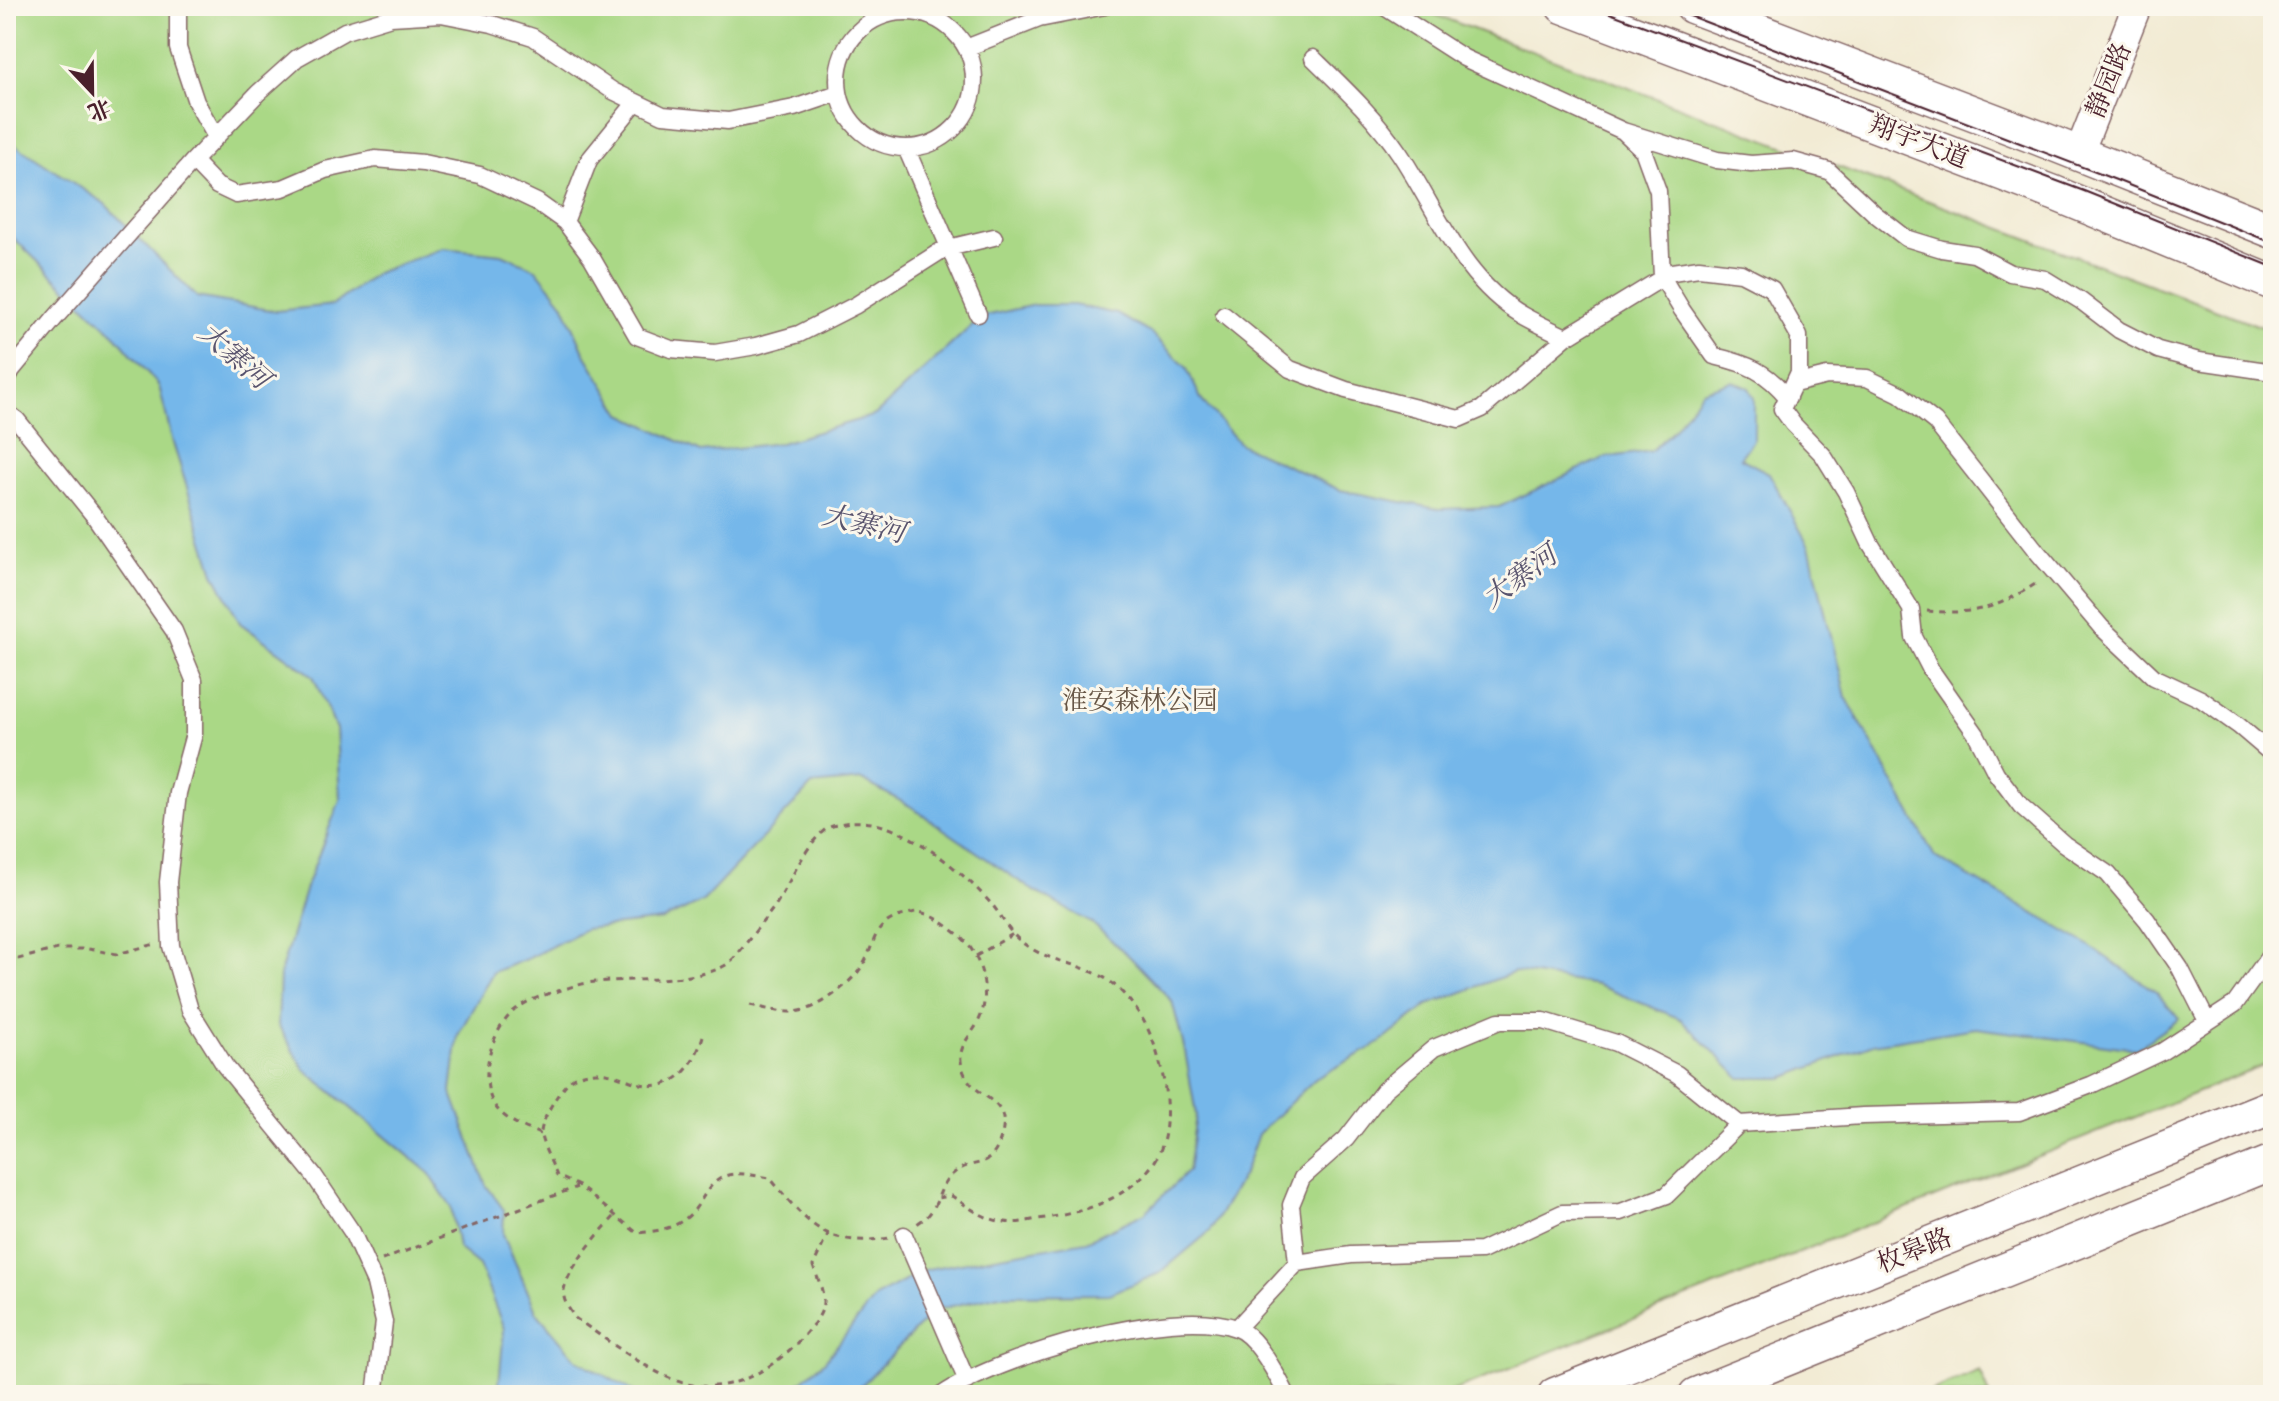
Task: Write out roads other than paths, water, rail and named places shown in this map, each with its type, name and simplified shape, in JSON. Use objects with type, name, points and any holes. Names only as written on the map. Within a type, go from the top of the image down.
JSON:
[{"type":"main road","name":"翔宇大道","points":[[1563,6],[2054,193],[2273,283]]},
{"type":"main road","name":"翔宇大道","points":[[1692,6],[2079,153],[2273,231]]},
{"type":"main road","name":"枚皋路","points":[[1555,1395],[2273,1106]]},
{"type":"main road","name":"枚皋路","points":[[1696,1395],[2273,1162]]},
{"type":"street","points":[[178,6],[178,48],[196,102],[216,137]]},
{"type":"street","points":[[966,48],[1039,19],[1105,6]]},
{"type":"street","points":[[1383,6],[1464,58],[1623,131],[1717,160],[1751,164],[1793,161],[1829,171],[1906,238],[1942,249],[1974,254],[2010,273],[2045,279],[2119,330],[2158,350],[2199,361],[2273,372]]},
{"type":"street","name":"静园路","points":[[2079,153],[2137,6]]},
{"type":"street","points":[[876,12],[922,13],[943,22],[966,48],[975,80],[971,102],[960,122],[943,138],[922,147],[906,148],[878,143],[860,131],[846,114],[838,93],[838,70],[845,48],[876,12]]},
{"type":"street","points":[[6,381],[55,318],[216,137],[297,58],[345,31],[391,17],[441,14],[492,24],[533,37],[613,91],[663,115],[728,121],[794,108],[838,93]]},
{"type":"street","points":[[1313,58],[1359,104],[1399,153],[1457,252],[1488,287],[1519,314],[1566,337]]},
{"type":"street","points":[[565,222],[589,160],[636,102]]},
{"type":"street","points":[[1623,131],[1643,150],[1658,191],[1662,277],[1714,356],[1746,364],[1791,391]]},
{"type":"street","points":[[906,148],[978,314]]},
{"type":"street","points":[[193,161],[217,186],[236,195],[283,188],[325,170],[375,159],[423,163],[480,175],[537,202],[565,222],[592,258],[637,336],[671,349],[715,353],[799,334],[856,305],[949,248],[994,237]]},
{"type":"street","points":[[1224,315],[1290,369],[1346,390],[1459,419],[1482,409],[1566,337],[1672,272],[1699,268],[1741,273],[1772,289],[1799,336],[1799,372],[1782,409],[1823,455],[1846,492],[1870,543],[1911,609],[1914,637],[1931,670],[1976,734],[1996,773],[2021,806],[2064,844],[2108,874],[2138,908],[2180,968],[2207,1021]]},
{"type":"street","points":[[1791,391],[1827,376],[1867,378],[1900,394],[1935,422],[2101,627],[2154,677],[2201,699],[2273,755]]},
{"type":"street","points":[[6,412],[17,420],[95,517],[138,578],[174,631],[194,680],[194,734],[178,793],[168,882],[170,938],[190,1010],[225,1066],[313,1174],[352,1232],[367,1265],[375,1283],[384,1322],[375,1395]]},
{"type":"street","points":[[1237,1328],[1297,1263],[1351,1255],[1481,1251],[1562,1213],[1621,1212],[1667,1195],[1739,1124],[1863,1116],[2019,1112],[2091,1085],[2163,1051],[2235,1004],[2273,951]]},
{"type":"street","points":[[1297,1263],[1291,1205],[1302,1178],[1346,1139],[1384,1090],[1434,1048],[1499,1021],[1544,1021],[1616,1043],[1677,1074],[1739,1124]]},
{"type":"street","points":[[904,1235],[967,1381]]},
{"type":"street","points":[[942,1395],[1018,1357],[1132,1329],[1200,1321],[1237,1328],[1252,1338],[1287,1395]]},
{"type":"water","name":"大寨河","points":[[6,139],[104,203],[197,297],[276,311],[333,305],[376,273],[443,248],[502,254],[536,269],[563,303],[586,356],[622,414],[701,452],[780,443],[875,415],[981,317],[1034,305],[1074,305],[1117,314],[1152,334],[1186,367],[1202,401],[1240,444],[1340,490],[1438,509],[1499,507],[1603,458],[1651,451],[1674,429],[1702,391],[1732,381],[1749,388],[1754,398],[1754,439],[1740,458],[1769,473],[1809,546],[1846,697],[1935,857],[2087,944],[2156,992],[2179,1019],[2136,1049],[1976,1028],[1873,1044],[1783,1078],[1740,1078],[1681,1019],[1597,985],[1515,972],[1428,1005],[1380,1043],[1315,1079],[1258,1134],[1244,1173],[1210,1231],[1160,1273],[1109,1294],[1000,1295],[935,1310],[852,1395],[781,1395],[789,1392],[824,1362],[875,1297],[927,1269],[1086,1241],[1145,1213],[1188,1171],[1196,1115],[1185,1051],[1172,1001],[1093,924],[1029,888],[910,806],[862,780],[812,785],[703,901],[663,920],[585,929],[529,958],[493,972],[458,1035],[451,1091],[486,1185],[504,1210],[503,1234],[537,1313],[577,1360],[640,1395],[498,1395],[504,1329],[479,1265],[458,1248],[451,1207],[429,1173],[304,1069],[278,1025],[280,974],[307,884],[340,800],[336,729],[313,676],[240,623],[214,573],[173,443],[159,386],[117,337],[6,231]]},
{"type":"tram line","points":[[1591,6],[2084,191],[2273,267]]},
{"type":"tram line","points":[[1664,6],[2273,243]]},
{"type":"park label","name":"淮安森林公园","points":[[1140,700]]}]
